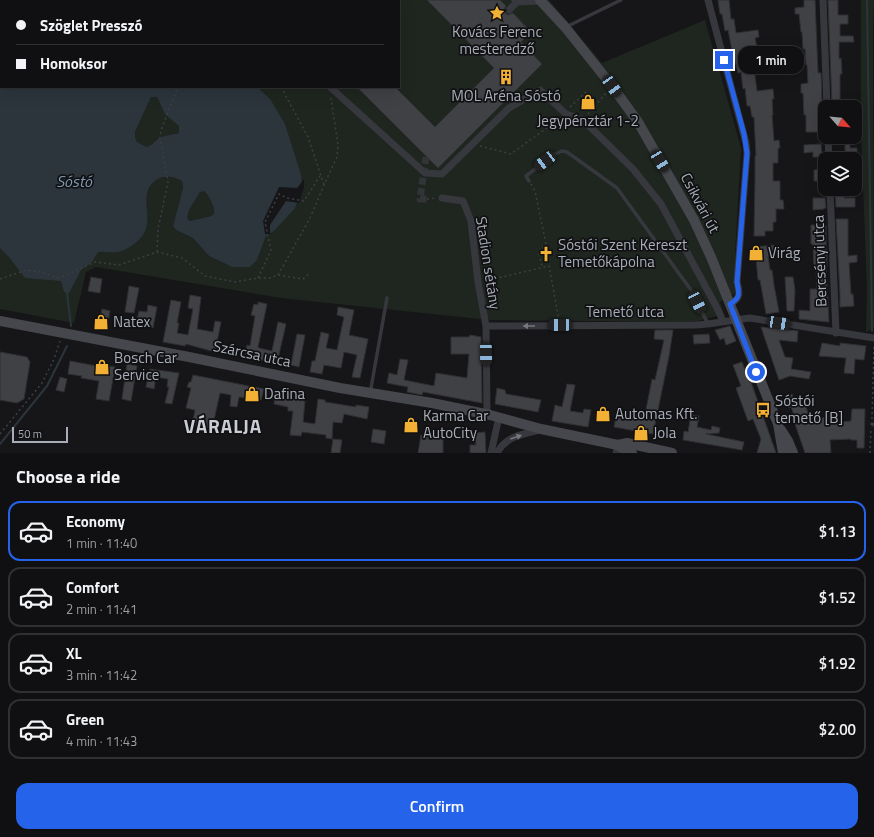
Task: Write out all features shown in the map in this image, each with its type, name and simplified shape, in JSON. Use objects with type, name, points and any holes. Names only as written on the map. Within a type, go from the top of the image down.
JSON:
[{"type":"main road","name":"Csikvári út","points":[[540,0],[565,27],[612,86],[638,122],[694,220],[711,257],[778,424],[793,453]]},
{"type":"main road","name":"Szárcsa utca","points":[[0,321],[373,394],[432,403],[495,416],[617,450]]},
{"type":"main road","name":"Csikvári út","points":[[778,424],[783,453]]},
{"type":"main road","points":[[617,450],[627,443],[672,453]]},
{"type":"main road","points":[[617,450],[632,453]]},
{"type":"street","points":[[509,10],[516,1],[540,0]]},
{"type":"street","points":[[708,0],[746,143],[747,153],[737,282],[740,294],[736,300],[730,304]]},
{"type":"street","points":[[823,0],[827,100]]},
{"type":"street","points":[[330,91],[425,173],[442,174],[509,108],[540,90],[566,114],[583,120],[633,169],[661,204],[723,321]]},
{"type":"street","name":"Bercsényi utca","points":[[830,196],[836,333]]},
{"type":"street","name":"Stadion sétány","points":[[442,198],[463,201],[471,221],[478,282],[486,326]]},
{"type":"street","name":"Temető utca","points":[[486,326],[708,325],[735,319],[750,318],[874,340]]},
{"type":"street","points":[[486,326],[487,410],[495,416],[492,453]]},
{"type":"street","points":[[497,453],[502,445],[509,439],[541,430]]},
{"type":"lane","points":[[565,27],[621,0]]},
{"type":"lane","points":[[529,181],[526,176],[555,154],[562,151],[568,152],[617,188],[691,290],[708,325]]},
{"type":"lane","points":[[373,394],[371,388],[387,298]]},
{"type":"path","points":[[583,120],[612,86]]},
{"type":"path","points":[[157,252],[158,229],[168,182],[160,138],[161,130],[178,88]]},
{"type":"path","points":[[282,88],[308,137],[324,185]]},
{"type":"path","points":[[278,275],[310,218],[337,158],[338,145],[330,91]]},
{"type":"path","points":[[472,144],[511,154],[566,114],[572,104],[586,92]]},
{"type":"path","points":[[258,278],[271,250],[265,222],[279,194],[287,198],[304,201],[320,176]]},
{"type":"path","points":[[529,181],[535,191],[546,244],[540,249],[539,254],[542,268]]},
{"type":"path","points":[[0,279],[26,270],[40,272],[59,278],[95,262],[119,264],[157,252],[182,258],[205,276],[235,282],[258,278],[270,278],[278,275],[303,279],[310,273]]},
{"type":"path","points":[[478,282],[549,266],[560,325]]},
{"type":"path","points":[[0,434],[42,383],[54,359],[63,333]]},
{"type":"path","points":[[870,453],[873,425],[874,340]]},
{"type":"shaded area","points":[[400,0],[549,0],[602,63],[705,20],[741,148],[735,255],[736,293],[720,302],[724,314],[694,322],[489,320],[281,298],[96,267],[86,272],[74,323],[0,309],[0,226],[121,105],[147,213],[146,196],[149,188],[156,180],[170,177],[182,181],[183,188],[173,226],[176,230],[193,238],[209,256],[232,267],[250,267],[257,260],[266,236],[274,231],[200,88],[400,88]]},
{"type":"shaded area","points":[[861,0],[874,0],[874,328],[866,332],[867,292],[861,100]]},
{"type":"shaded area","points":[[151,97],[157,97],[179,126],[179,133],[160,138],[147,147],[137,142],[135,132]]},
{"type":"shaded area","points":[[200,191],[204,191],[210,198],[214,208],[214,214],[190,221],[187,218],[189,210]]},
{"type":"water","name":"Sóstó","points":[[0,88],[258,88],[270,99],[285,124],[301,175],[302,187],[295,208],[274,231],[266,236],[257,260],[250,267],[232,267],[209,256],[193,238],[176,230],[173,226],[183,188],[182,181],[170,177],[158,179],[151,184],[147,197],[147,226],[139,239],[128,248],[121,251],[98,252],[92,262],[81,270],[69,293],[64,292],[61,281],[25,278],[0,248]],"holes":[[[151,97],[157,97],[165,114],[179,126],[179,133],[160,138],[147,147],[137,142],[135,132]],[[204,191],[208,195],[214,208],[214,214],[190,221],[187,218],[189,210],[200,192]]]},
{"type":"pier","points":[[304,179],[304,188],[299,203],[286,201],[270,225],[270,235],[265,234],[263,221],[279,187],[297,188]]},
{"type":"building","name":"MOL Aréna Sóstó","points":[[427,0],[500,0],[506,6],[504,9],[505,13],[508,15],[513,13],[531,32],[521,42],[542,64],[438,168],[358,88],[396,88],[435,127],[494,68]]},
{"type":"building","points":[[718,0],[729,0],[731,19],[734,19],[736,33],[758,30],[759,37],[755,38],[759,58],[763,57],[765,66],[754,69],[757,91],[773,89],[774,99],[772,99],[772,115],[774,141],[779,140],[780,148],[778,148],[778,163],[773,163],[773,181],[780,181],[780,200],[783,200],[784,209],[776,209],[776,222],[773,222],[773,231],[765,231],[765,236],[754,236],[756,156],[754,117],[752,117],[750,106],[747,106],[741,72],[738,73],[728,30],[725,31],[722,14],[720,14]]},
{"type":"building","points":[[804,0],[815,0],[818,73],[821,73],[822,100],[818,100],[818,132],[806,132],[806,115],[804,115],[803,93],[801,93],[801,84],[808,83],[807,65],[805,49],[803,49],[799,14],[795,14],[795,8],[804,7]]},
{"type":"building","points":[[828,0],[838,0],[838,15],[848,15],[848,24],[840,24],[840,36],[853,36],[854,42],[839,42],[839,59],[841,58],[842,74],[840,74],[840,100],[832,100]]},
{"type":"building","points":[[821,144],[822,152],[818,152],[818,157],[813,157],[813,152],[804,153],[804,145]]},
{"type":"building","points":[[845,144],[850,144],[850,148],[857,148],[857,152],[845,152]]},
{"type":"building","points":[[814,170],[818,170],[818,181],[814,181]]},
{"type":"building","points":[[835,196],[855,198],[855,207],[836,207]]},
{"type":"building","points":[[813,198],[825,198],[826,208],[813,210]]},
{"type":"building","points":[[836,219],[848,219],[848,256],[857,255],[857,262],[849,263],[851,294],[853,294],[854,306],[840,307]]},
{"type":"building","points":[[811,225],[826,225],[826,267],[829,322],[799,319],[799,310],[810,311],[810,289],[817,289],[813,244],[811,244]]},
{"type":"building","points":[[774,245],[775,256],[768,256],[770,270],[772,270],[779,312],[766,314],[760,280],[758,280],[755,247]]},
{"type":"building","points":[[91,277],[102,279],[100,293],[88,291]]},
{"type":"building","points":[[785,277],[793,277],[795,290],[794,311],[787,311]]},
{"type":"building","points":[[129,286],[139,288],[134,313],[125,312]]},
{"type":"building","points":[[190,295],[201,297],[197,329],[213,332],[215,321],[221,322],[215,352],[186,344],[185,346],[163,342],[171,300],[181,302],[177,323],[179,323],[177,333],[188,335],[193,309],[188,308]]},
{"type":"building","points":[[258,302],[267,304],[259,348],[272,351],[278,322],[286,324],[277,363],[245,357],[247,345],[250,346],[255,316],[251,315],[254,304],[258,305]]},
{"type":"building","points":[[148,305],[157,307],[153,328],[136,325],[139,311],[147,312]]},
{"type":"building","points":[[338,307],[354,310],[349,335],[368,339],[360,378],[352,377],[357,355],[344,352],[341,368],[324,365],[322,374],[310,372],[312,361],[315,361],[321,332],[329,334],[326,348],[337,350],[344,317],[337,315]]},
{"type":"building","points":[[102,309],[110,311],[107,327],[99,325]]},
{"type":"building","points":[[730,326],[736,341],[726,345],[724,338],[720,340],[715,330]]},
{"type":"building","points":[[761,327],[798,331],[797,342],[779,340],[785,357],[793,358],[791,369],[811,372],[809,379],[790,376],[779,380]]},
{"type":"building","points":[[655,330],[673,330],[653,434],[614,427],[616,417],[623,419],[625,410],[645,415],[652,379],[655,380],[664,340],[654,339]]},
{"type":"building","points":[[297,334],[305,335],[299,367],[291,365]]},
{"type":"building","points":[[709,334],[710,343],[694,344],[693,335]]},
{"type":"building","points":[[470,335],[481,337],[482,403],[423,392],[422,395],[407,392],[408,387],[387,383],[389,373],[397,375],[400,359],[408,360],[404,380],[434,386],[436,373],[467,378],[469,354],[451,354],[451,337],[469,337]]},
{"type":"building","points":[[822,343],[840,346],[840,343],[866,346],[864,360],[855,359],[854,374],[844,373],[846,358],[819,356]]},
{"type":"building","points":[[0,352],[27,357],[30,362],[24,399],[17,403],[0,400]]},
{"type":"building","points":[[70,361],[102,367],[102,365],[115,367],[109,401],[96,399],[99,381],[68,374]]},
{"type":"building","points":[[742,362],[750,383],[751,382],[776,453],[757,453],[761,439],[753,419],[748,421],[736,388],[741,386],[733,365]]},
{"type":"building","points":[[127,364],[137,366],[131,401],[122,399]]},
{"type":"building","points":[[150,369],[179,373],[172,404],[165,403],[169,387],[167,387],[168,379],[156,377],[154,389],[146,387]]},
{"type":"building","points":[[193,375],[264,389],[261,400],[239,397],[237,407],[230,406],[231,395],[220,393],[212,429],[192,425],[195,410],[186,408],[191,388],[187,387],[189,382],[191,382]]},
{"type":"building","points":[[60,377],[67,379],[64,392],[56,390]]},
{"type":"building","points":[[567,384],[575,385],[570,411],[583,413],[584,409],[591,410],[588,427],[552,421],[555,405],[562,407]]},
{"type":"building","points":[[497,388],[505,390],[506,394],[541,400],[538,412],[495,404]]},
{"type":"building","points":[[276,391],[285,393],[284,398],[305,401],[303,422],[315,424],[318,399],[325,400],[325,402],[356,407],[356,405],[369,407],[367,419],[344,414],[342,423],[333,422],[332,439],[326,438],[326,435],[302,432],[301,436],[290,435],[293,411],[288,411],[288,407],[274,404]]},
{"type":"building","points":[[792,394],[797,405],[804,402],[811,421],[826,417],[827,423],[851,421],[852,409],[865,409],[864,448],[857,448],[857,440],[830,440],[831,453],[805,453],[795,424],[797,423],[791,407],[789,408],[785,396]]},
{"type":"building","points":[[691,415],[699,416],[697,427],[711,430],[712,426],[720,428],[719,433],[706,434],[744,442],[742,450],[683,440],[684,431],[688,432]]},
{"type":"building","points":[[373,429],[386,431],[384,444],[371,442]]},
{"type":"building","points":[[485,432],[486,453],[470,453],[470,445],[476,445],[475,433]]},
{"type":"building","points":[[421,435],[428,436],[428,439],[443,439],[443,453],[418,453]]},
{"type":"building","points":[[333,439],[342,440],[340,453],[331,453]]},
{"type":"waterway","points":[[867,0],[872,331]]},
{"type":"waterway","points":[[67,293],[71,326]]},
{"type":"waterway","points":[[0,444],[47,386],[67,346]]},
{"type":"tunnel","points":[[426,157],[420,199],[427,199]]},
{"type":"place","name":"Kovács Ferenc mesteredző","points":[[497,13]]},
{"type":"place","name":"MOL Aréna Sóstó","points":[[506,77]]},
{"type":"place","name":"Jegypénztár 1-2","points":[[588,102]]},
{"type":"place","name":"Virág","points":[[756,253]]},
{"type":"place","name":"Sóstói Szent Kereszt Temetőkápolna","points":[[546,254]]},
{"type":"place","name":"Natex","points":[[101,322]]},
{"type":"place","name":"Bosch Car Service","points":[[102,367]]},
{"type":"place","name":"Dafina","points":[[252,394]]},
{"type":"place","name":"Sóstói temető [B]","points":[[763,410]]},
{"type":"place","name":"Automas Kft.","points":[[603,414]]},
{"type":"place","name":"Karma Car AutoCity","points":[[411,425]]},
{"type":"place","name":"Jola","points":[[641,433]]},
{"type":"district","name":"VÁRALJA","points":[[223,426]]},
{"type":"route","points":[[724,60],[744,134],[747,153],[737,282],[740,294],[736,300],[730,304],[756,372]]}]
